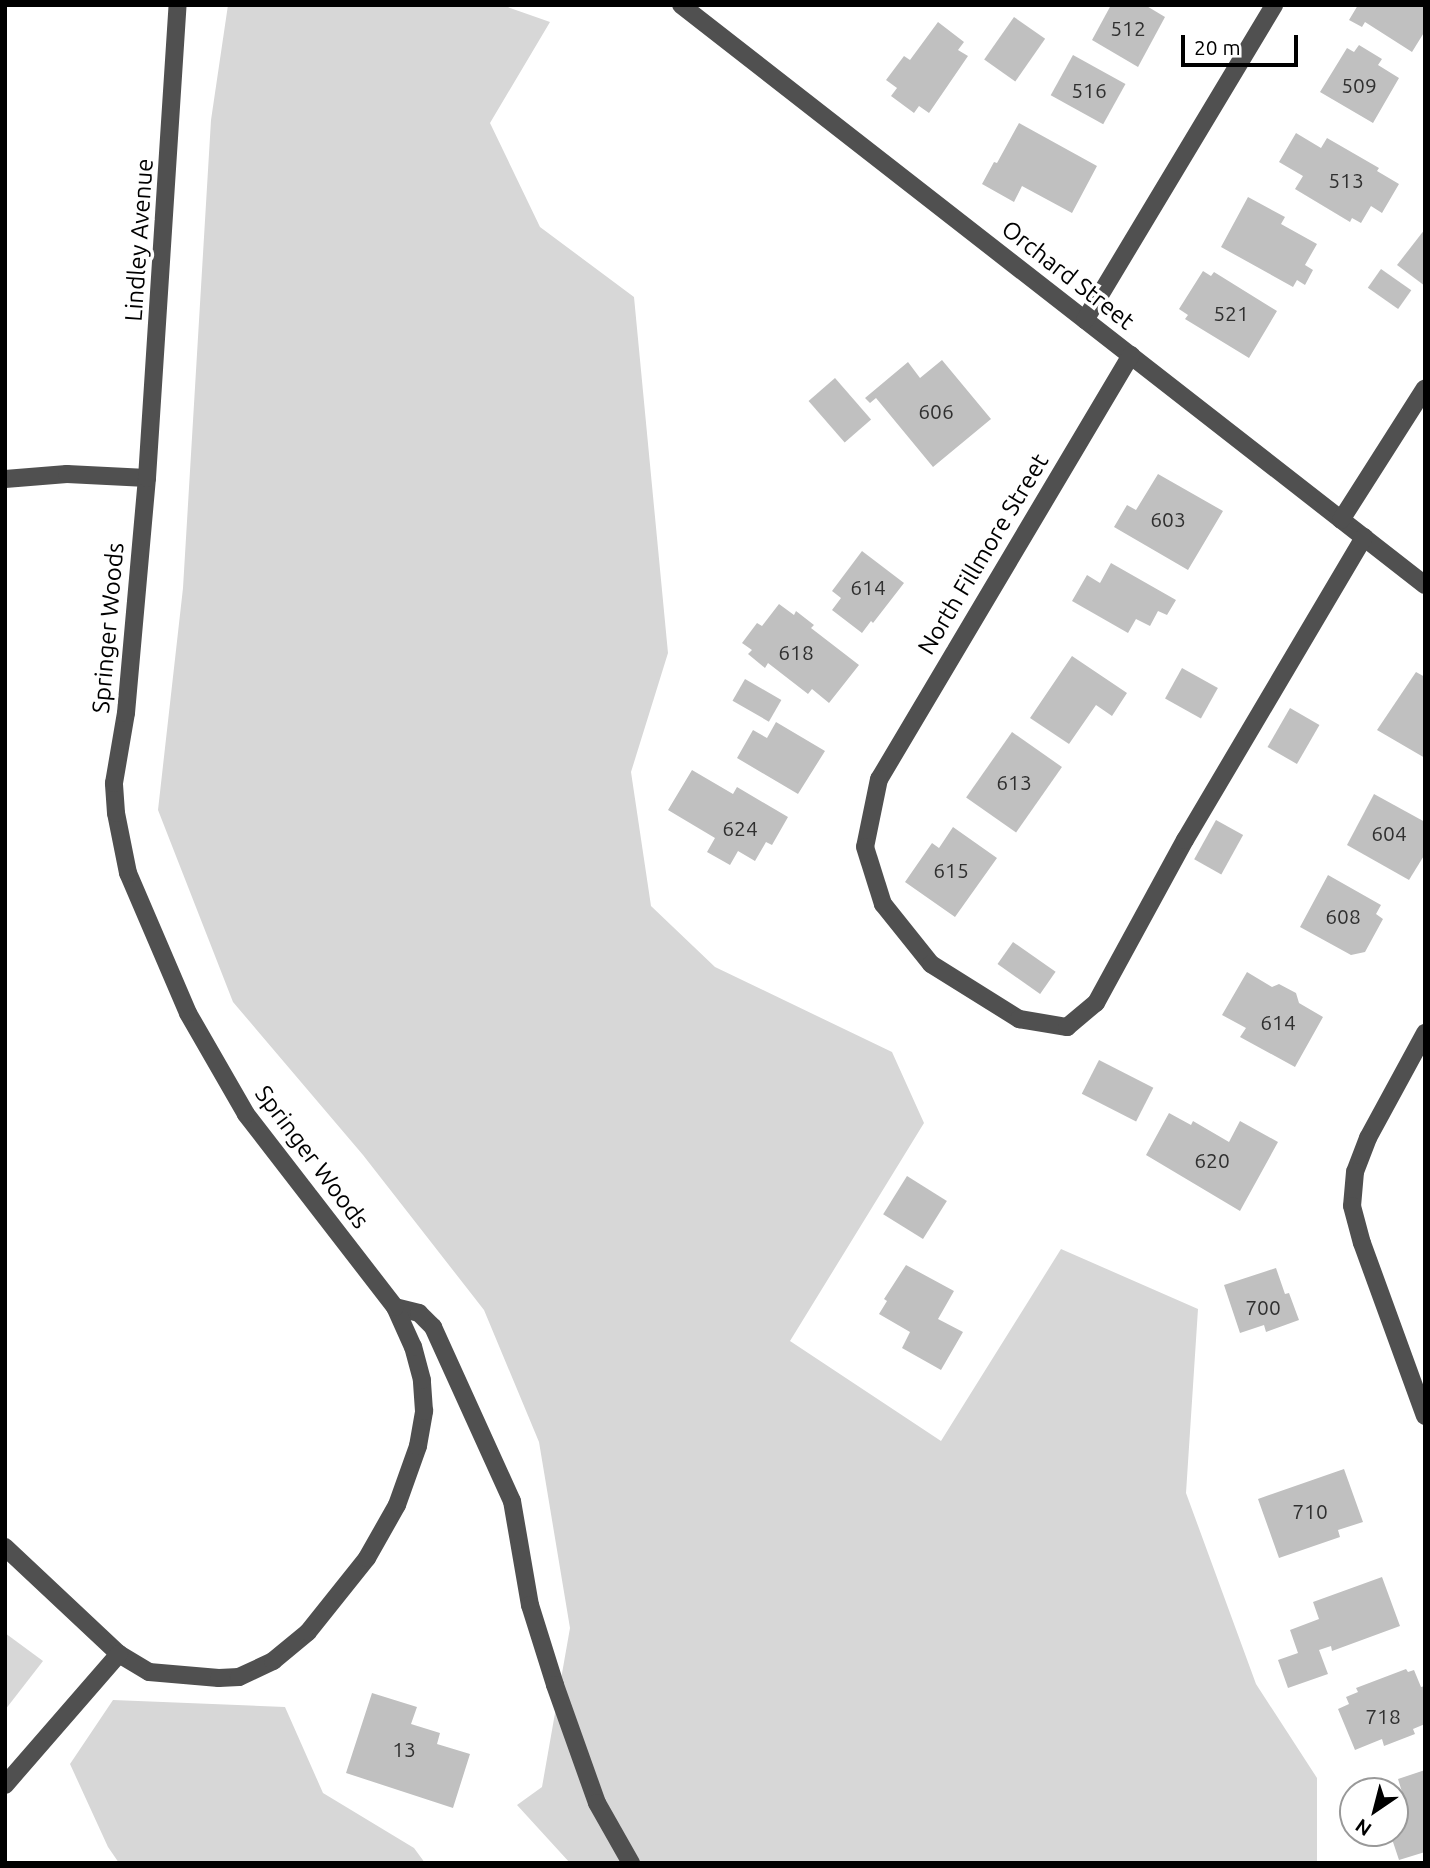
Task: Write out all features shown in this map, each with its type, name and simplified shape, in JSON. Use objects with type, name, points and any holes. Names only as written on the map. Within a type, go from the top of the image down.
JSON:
[{"type":"street","name":"Lindley Avenue","points":[[147,478],[178,5]]},
{"type":"street","name":"Orchard Street","points":[[681,5],[1425,585]]},
{"type":"street","points":[[1085,320],[1274,5]]},
{"type":"street","name":"North Fillmore Street","points":[[1131,355],[880,779],[865,847],[883,904],[931,964],[1019,1019],[1067,1027],[1096,1003],[1185,840],[1364,537]]},
{"type":"street","points":[[1342,520],[1425,388]]},
{"type":"street","points":[[5,479],[67,474],[147,478]]},
{"type":"street","name":"Springer Woods","points":[[5,1547],[120,1654],[149,1672],[208,1678],[239,1677],[273,1661],[308,1632],[367,1558],[397,1505],[418,1446],[424,1411],[422,1380],[414,1347],[394,1307],[246,1114],[188,1013],[128,873],[116,813],[114,783],[126,713],[147,478]]},
{"type":"street","points":[[1425,1033],[1368,1138],[1355,1172],[1352,1206],[1362,1243],[1425,1416]]},
{"type":"street","points":[[394,1307],[419,1313],[433,1327],[512,1501],[530,1605],[555,1685],[597,1804],[631,1863]]},
{"type":"street","points":[[5,1785],[120,1654]]},
{"type":"shaded area","points":[[228,5],[502,5],[550,22],[490,123],[540,227],[634,297],[668,653],[631,772],[651,906],[715,967],[892,1052],[924,1123],[790,1341],[941,1441],[1061,1249],[1198,1309],[1186,1493],[1256,1684],[1317,1778],[1317,1863],[570,1863],[517,1805],[542,1787],[570,1628],[539,1442],[484,1310],[363,1155],[233,1002],[158,810],[183,588],[211,120]]},
{"type":"shaded area","points":[[5,1633],[43,1661],[5,1710]]},
{"type":"shaded area","points":[[113,1700],[285,1707],[323,1793],[414,1848],[425,1863],[119,1863],[108,1847],[70,1764]]},
{"type":"building","points":[[1111,5],[1145,5],[1165,17],[1138,67],[1092,40]]},
{"type":"building","points":[[1358,5],[1425,5],[1425,31],[1412,52],[1365,22],[1362,27],[1349,20]]},
{"type":"building","points":[[1014,17],[1045,39],[1015,81],[984,60]]},
{"type":"building","points":[[938,22],[964,42],[958,50],[968,56],[929,113],[919,106],[914,113],[891,96],[897,88],[886,80],[904,56],[910,60]]},
{"type":"building","points":[[1359,45],[1382,59],[1378,65],[1399,78],[1373,123],[1320,92],[1347,48],[1354,52]]},
{"type":"building","points":[[1073,55],[1125,84],[1103,124],[1051,95]]},
{"type":"building","points":[[1019,123],[1097,166],[1072,213],[1022,186],[1014,202],[982,184]]},
{"type":"building","points":[[1296,133],[1321,148],[1327,138],[1379,168],[1377,171],[1399,184],[1382,213],[1371,206],[1361,223],[1352,218],[1350,222],[1295,189],[1303,176],[1279,162]]},
{"type":"building","points":[[1248,197],[1285,217],[1281,224],[1317,244],[1305,265],[1313,270],[1305,285],[1297,280],[1293,287],[1221,247]]},
{"type":"building","points":[[1425,229],[1425,286],[1397,265]]},
{"type":"building","points":[[1381,269],[1411,290],[1398,309],[1368,288]]},
{"type":"building","points":[[1203,271],[1211,276],[1214,272],[1277,311],[1249,358],[1185,319],[1188,315],[1179,309]]},
{"type":"building","points":[[942,360],[991,419],[933,467],[876,398],[870,403],[865,398],[908,362],[920,378]]},
{"type":"building","points":[[835,378],[871,420],[845,442],[809,401]]},
{"type":"building","points":[[1158,474],[1223,511],[1188,570],[1114,527],[1127,505],[1136,510]]},
{"type":"building","points":[[862,551],[904,583],[862,633],[832,610],[841,598],[832,591]]},
{"type":"building","points":[[1111,563],[1176,600],[1167,615],[1158,611],[1150,626],[1136,619],[1128,633],[1072,601],[1087,575],[1100,583]]},
{"type":"building","points":[[779,604],[794,615],[796,611],[814,625],[811,628],[859,665],[829,703],[812,689],[808,694],[768,663],[765,668],[748,654],[752,650],[742,643],[757,623],[762,626]]},
{"type":"building","points":[[1072,656],[1127,693],[1112,716],[1096,705],[1069,744],[1030,718]]},
{"type":"building","points":[[1182,668],[1218,688],[1201,718],[1165,699]]},
{"type":"building","points":[[1416,672],[1425,677],[1425,758],[1377,730]]},
{"type":"building","points":[[745,679],[781,700],[769,722],[732,701]]},
{"type":"building","points":[[1290,708],[1319,725],[1297,764],[1268,747]]},
{"type":"building","points":[[776,722],[825,751],[798,794],[737,758],[753,730],[767,738]]},
{"type":"building","points":[[1012,732],[1062,767],[1016,833],[966,798]]},
{"type":"building","points":[[692,770],[733,794],[737,787],[788,817],[772,845],[766,842],[755,861],[738,851],[730,865],[707,852],[715,838],[668,810]]},
{"type":"building","points":[[1374,794],[1425,822],[1425,854],[1409,880],[1347,845]]},
{"type":"building","points":[[1216,820],[1243,835],[1221,874],[1194,859]]},
{"type":"building","points":[[953,827],[997,858],[955,917],[905,882],[932,843],[939,848]]},
{"type":"building","points":[[1328,875],[1381,905],[1376,914],[1383,919],[1365,952],[1351,955],[1300,927]]},
{"type":"building","points":[[1013,942],[1056,972],[1040,994],[998,964]]},
{"type":"building","points":[[1247,972],[1272,987],[1279,984],[1296,993],[1299,1003],[1323,1017],[1295,1067],[1240,1037],[1246,1028],[1222,1015]]},
{"type":"building","points":[[1099,1060],[1153,1088],[1136,1122],[1082,1094]]},
{"type":"building","points":[[1169,1113],[1191,1125],[1193,1121],[1229,1142],[1240,1121],[1278,1142],[1240,1211],[1146,1155]]},
{"type":"building","points":[[907,1176],[947,1201],[923,1239],[883,1214]]},
{"type":"building","points":[[906,1265],[954,1291],[938,1319],[963,1332],[941,1370],[902,1348],[910,1332],[879,1314],[887,1301],[884,1299]]},
{"type":"building","points":[[1276,1268],[1285,1294],[1289,1293],[1299,1320],[1266,1332],[1264,1325],[1240,1333],[1224,1285]]},
{"type":"building","points":[[1344,1469],[1363,1522],[1338,1530],[1340,1537],[1279,1558],[1258,1499]]},
{"type":"building","points":[[1382,1577],[1400,1626],[1332,1651],[1331,1646],[1319,1650],[1328,1674],[1288,1688],[1278,1660],[1298,1653],[1290,1630],[1319,1619],[1313,1602]]},
{"type":"building","points":[[1406,1669],[1408,1672],[1414,1670],[1421,1687],[1425,1686],[1425,1724],[1413,1729],[1415,1734],[1384,1746],[1382,1739],[1355,1750],[1338,1709],[1349,1704],[1346,1697],[1358,1692],[1356,1688]]},
{"type":"building","points":[[372,1693],[417,1707],[411,1724],[440,1733],[437,1744],[470,1754],[453,1808],[346,1773]]},
{"type":"building","points":[[1425,1770],[1425,1852],[1399,1860],[1395,1847],[1409,1847],[1409,1777],[1404,1777]]}]
